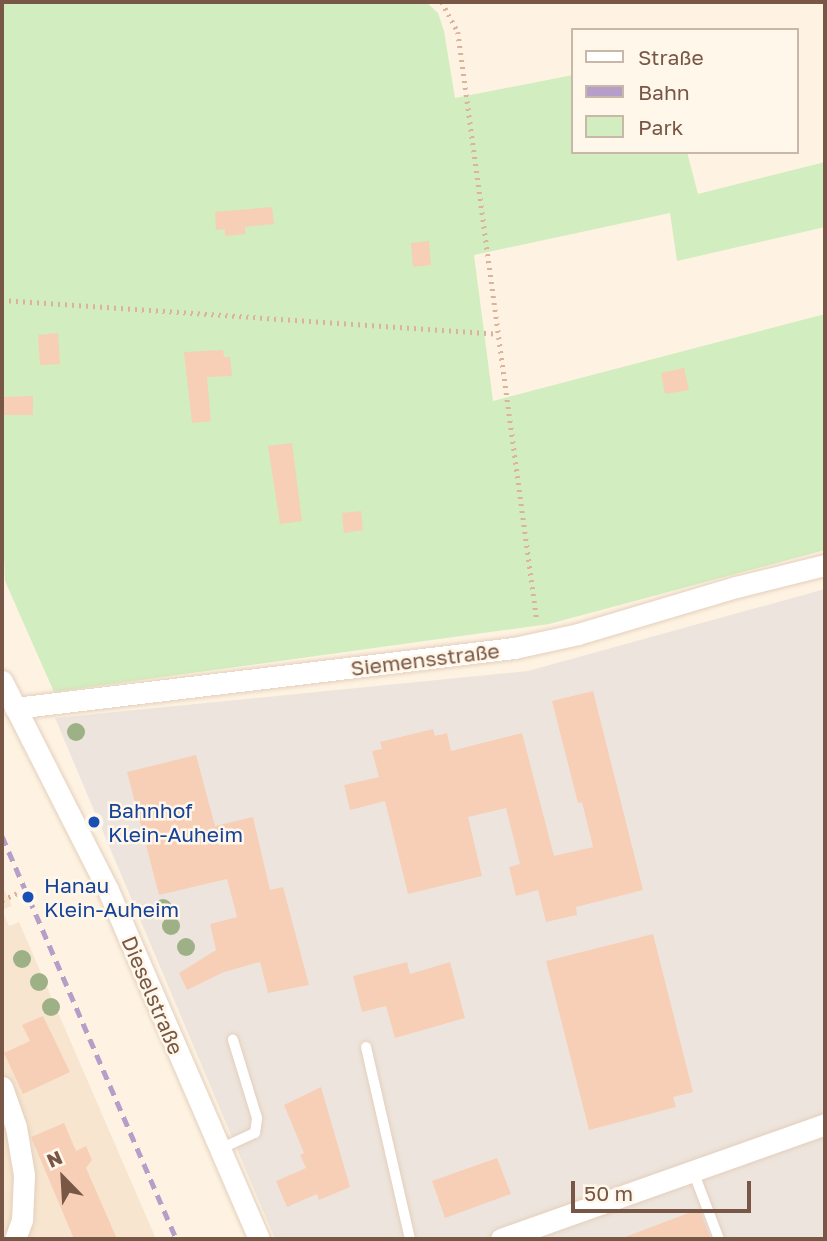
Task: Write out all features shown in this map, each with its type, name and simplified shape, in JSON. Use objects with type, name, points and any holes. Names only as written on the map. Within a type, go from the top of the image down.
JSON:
[{"type":"street","name":"Siemensstraße","points":[[15,708],[540,643],[825,565]]},
{"type":"street","name":"Dieselstraße","points":[[2,681],[108,890],[259,1239]]},
{"type":"street","points":[[2,1087],[16,1127],[24,1175],[23,1210],[15,1239]]},
{"type":"street","points":[[502,1239],[825,1124]]},
{"type":"lane","points":[[219,1149],[255,1133],[257,1118],[233,1040]]},
{"type":"lane","points":[[366,1047],[410,1239]]},
{"type":"lane","points":[[693,1171],[719,1239]]},
{"type":"path","points":[[442,2],[458,32],[540,643]]},
{"type":"path","points":[[2,300],[498,334]]},
{"type":"path","points":[[2,900],[18,893]]},
{"type":"shaded area","points":[[825,589],[825,1239],[275,1239],[55,718],[528,671]]},
{"type":"shaded area","points":[[2,885],[12,906],[2,910]]},
{"type":"shaded area","points":[[2,910],[9,926],[19,922],[156,1239],[2,1239]]},
{"type":"green space","points":[[2,2],[426,2],[438,13],[444,31],[455,98],[572,75],[572,154],[688,154],[698,194],[825,162],[825,227],[677,261],[670,213],[474,255],[493,401],[825,314],[825,550],[549,624],[54,692],[5,581],[2,508]]},
{"type":"building","points":[[272,207],[274,224],[245,227],[245,234],[225,236],[225,229],[216,230],[215,212]]},
{"type":"building","points":[[429,241],[431,265],[413,267],[411,243]]},
{"type":"building","points":[[58,333],[60,364],[40,365],[38,335]]},
{"type":"building","points":[[223,350],[224,357],[230,357],[232,376],[207,377],[211,421],[192,423],[184,352]]},
{"type":"building","points":[[684,368],[689,390],[665,394],[661,373]]},
{"type":"building","points":[[33,396],[33,415],[2,415],[2,397]]},
{"type":"building","points":[[292,443],[302,521],[280,524],[268,446]]},
{"type":"building","points":[[361,511],[363,530],[344,533],[342,513]]},
{"type":"building","points":[[593,691],[643,890],[576,907],[577,915],[546,922],[538,890],[516,896],[509,867],[520,864],[506,808],[468,817],[482,876],[408,894],[385,801],[350,810],[344,785],[379,777],[372,751],[382,749],[380,742],[433,729],[435,736],[447,733],[451,751],[522,733],[554,856],[593,847],[582,802],[578,803],[552,701]]},
{"type":"building","points":[[196,755],[215,826],[253,817],[270,890],[283,887],[309,985],[268,993],[260,962],[224,972],[187,990],[179,973],[216,950],[210,924],[237,917],[227,879],[159,895],[127,772]]},
{"type":"building","points":[[653,934],[693,1092],[673,1097],[676,1107],[589,1130],[546,961]]},
{"type":"building","points":[[407,962],[410,974],[450,962],[465,1018],[395,1038],[386,1006],[362,1012],[353,976]]},
{"type":"building","points":[[43,1016],[70,1072],[23,1094],[4,1053],[30,1041],[22,1025]]},
{"type":"building","points":[[321,1087],[350,1187],[319,1200],[317,1194],[287,1207],[276,1181],[306,1168],[300,1155],[304,1153],[284,1105]]},
{"type":"building","points":[[64,1123],[76,1151],[86,1146],[92,1160],[86,1168],[117,1239],[74,1239],[31,1137]]},
{"type":"building","points":[[497,1158],[511,1194],[445,1218],[432,1181]]},
{"type":"building","points":[[699,1209],[711,1239],[625,1237]]},
{"type":"railway","points":[[2,836],[176,1239]]},
{"type":"place","name":"Bahnhof Klein-Auheim","points":[[94,822]]},
{"type":"place","name":"Hanau Klein-Auheim","points":[[28,897]]}]
